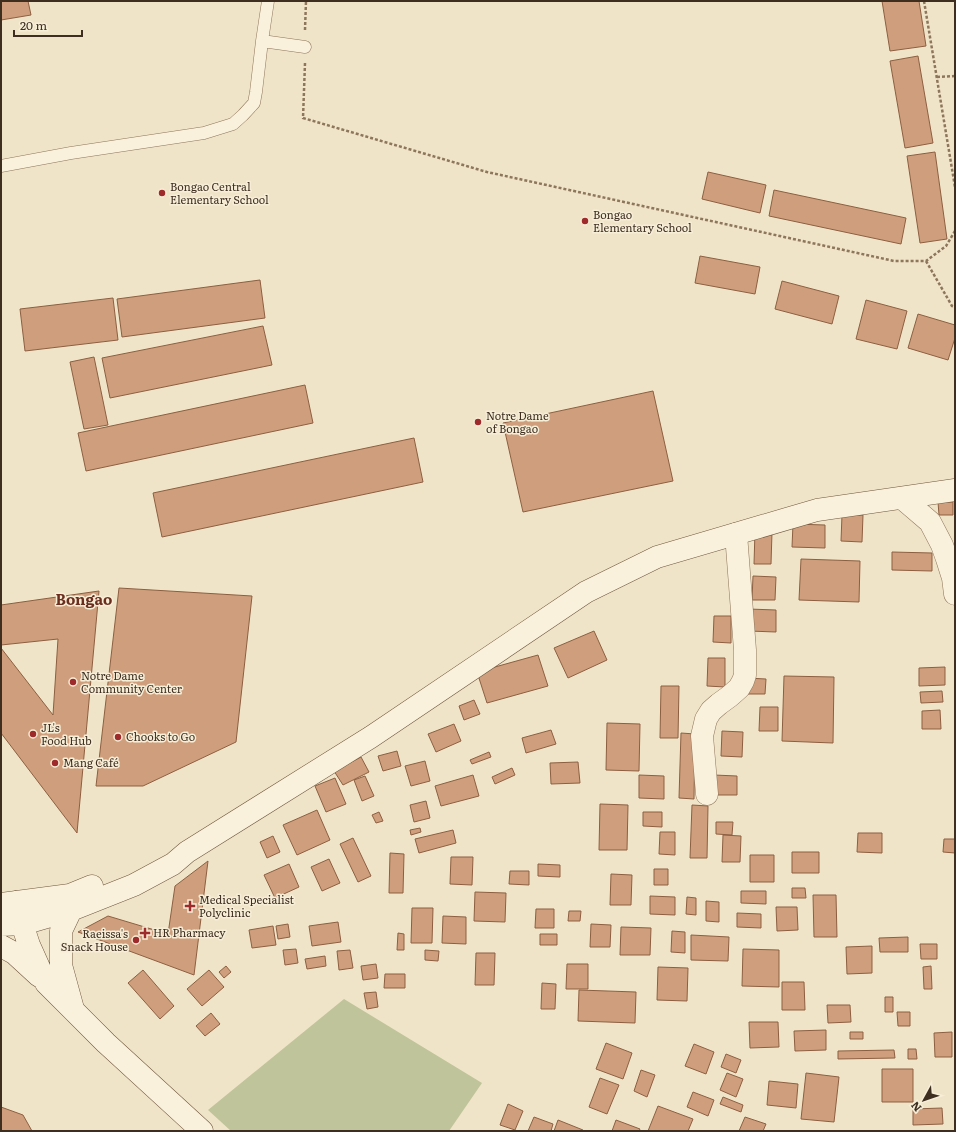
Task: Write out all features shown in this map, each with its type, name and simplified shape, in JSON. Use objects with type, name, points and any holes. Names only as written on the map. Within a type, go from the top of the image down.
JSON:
[{"type":"main road","points":[[1,925],[23,924],[71,910],[134,885],[173,864],[187,852],[371,737],[586,592],[657,557],[817,510],[955,490]]},
{"type":"main road","points":[[902,498],[930,522],[942,545],[947,559],[953,578],[955,594]]},
{"type":"main road","points":[[707,794],[702,736],[706,719],[718,704],[739,688],[745,674],[745,650],[736,534]]},
{"type":"main road","points":[[46,983],[29,945],[23,924],[8,903],[70,895],[156,861],[187,852]]},
{"type":"main road","points":[[71,910],[61,931],[61,965],[74,1010]]},
{"type":"main road","points":[[1,946],[14,953],[74,1010],[106,1043],[202,1131]]},
{"type":"lane","points":[[1,166],[204,133],[233,124],[254,103],[268,1]]},
{"type":"lane","points":[[262,41],[305,47]]},
{"type":"path","points":[[924,1],[955,187]]},
{"type":"path","points":[[937,77],[955,76]]},
{"type":"path","points":[[303,118],[487,172],[894,261],[926,261],[946,246],[955,231]]},
{"type":"path","points":[[926,261],[952,306],[955,307]]},
{"type":"green space","points":[[344,999],[482,1083],[449,1131],[231,1131],[208,1110]]},
{"type":"building","points":[[1,1],[28,1],[31,15],[1,20]]},
{"type":"building","points":[[882,1],[919,1],[926,46],[890,51]]},
{"type":"building","points":[[918,56],[933,143],[905,148],[890,61]]},
{"type":"building","points":[[935,152],[947,239],[920,243],[907,156]]},
{"type":"building","points":[[708,172],[766,185],[760,213],[702,199]]},
{"type":"building","points":[[774,190],[906,218],[901,244],[769,216]]},
{"type":"building","points":[[700,256],[760,267],[755,294],[695,283]]},
{"type":"building","points":[[260,280],[265,318],[122,337],[117,299]]},
{"type":"building","points":[[782,281],[839,296],[832,324],[775,309]]},
{"type":"building","points":[[113,298],[118,340],[25,351],[20,309]]},
{"type":"building","points":[[866,300],[907,311],[897,349],[856,339]]},
{"type":"building","points":[[918,314],[955,325],[955,338],[948,360],[908,348]]},
{"type":"building","points":[[263,326],[272,365],[110,398],[102,358]]},
{"type":"building","points":[[94,357],[108,425],[84,429],[70,362]]},
{"type":"building","points":[[305,385],[313,423],[86,471],[78,433]]},
{"type":"building","points":[[653,391],[673,481],[523,512],[503,423]]},
{"type":"building","points":[[414,438],[423,482],[162,537],[153,493]]},
{"type":"building","points":[[938,502],[953,502],[953,515],[939,515]]},
{"type":"building","points":[[842,515],[863,515],[862,542],[841,541]]},
{"type":"building","points":[[793,524],[825,525],[825,548],[792,547]]},
{"type":"building","points":[[755,531],[772,532],[771,564],[754,564]]},
{"type":"building","points":[[892,552],[932,553],[932,571],[892,570]]},
{"type":"building","points":[[801,559],[860,561],[859,602],[799,600]]},
{"type":"building","points":[[753,576],[776,577],[775,600],[752,600]]},
{"type":"building","points":[[119,588],[252,596],[236,742],[143,786],[96,786]]},
{"type":"building","name":"Notre Dame Community Center","points":[[99,591],[77,833],[1,733],[1,648],[53,715],[58,639],[1,645],[1,605]]},
{"type":"building","points":[[748,609],[776,610],[776,632],[748,631]]},
{"type":"building","points":[[714,616],[731,616],[731,643],[713,642]]},
{"type":"building","points":[[594,631],[607,660],[568,678],[554,648]]},
{"type":"building","points":[[538,655],[548,686],[487,703],[477,672]]},
{"type":"building","points":[[708,658],[725,658],[725,687],[707,686]]},
{"type":"building","points":[[945,667],[945,685],[919,686],[919,668]]},
{"type":"building","points":[[784,676],[834,677],[833,743],[782,741]]},
{"type":"building","points":[[747,678],[766,679],[765,694],[747,694]]},
{"type":"building","points":[[661,686],[679,686],[678,738],[660,738]]},
{"type":"building","points":[[942,691],[943,702],[921,703],[920,692]]},
{"type":"building","points":[[474,700],[480,714],[464,720],[459,706]]},
{"type":"building","points":[[760,707],[778,707],[778,731],[759,731]]},
{"type":"building","points":[[940,710],[941,729],[922,729],[922,711]]},
{"type":"building","points":[[607,723],[640,724],[639,771],[606,770]]},
{"type":"building","points":[[454,724],[461,741],[436,752],[428,734]]},
{"type":"building","points":[[551,730],[556,744],[526,753],[522,738]]},
{"type":"building","points":[[722,731],[743,732],[742,757],[721,756]]},
{"type":"building","points":[[681,733],[695,734],[694,799],[679,798]]},
{"type":"building","points":[[397,751],[401,766],[383,771],[378,756]]},
{"type":"building","points":[[489,752],[491,757],[472,764],[470,760]]},
{"type":"building","points":[[361,757],[369,772],[343,785],[334,771]]},
{"type":"building","points":[[425,761],[430,781],[411,786],[405,766]]},
{"type":"building","points":[[578,762],[580,783],[551,784],[550,763]]},
{"type":"building","points":[[512,768],[515,775],[495,784],[492,777]]},
{"type":"building","points":[[473,775],[479,796],[441,806],[435,786]]},
{"type":"building","points":[[639,775],[664,776],[664,799],[639,798]]},
{"type":"building","points":[[714,775],[737,776],[737,795],[713,795]]},
{"type":"building","points":[[365,776],[374,796],[362,801],[354,780]]},
{"type":"building","points":[[335,778],[346,804],[326,812],[315,786]]},
{"type":"building","points":[[426,801],[430,818],[414,822],[410,805]]},
{"type":"building","points":[[600,804],[628,805],[627,850],[599,850]]},
{"type":"building","points":[[692,805],[708,806],[707,858],[690,858]]},
{"type":"building","points":[[317,810],[330,840],[297,855],[283,825]]},
{"type":"building","points":[[379,812],[383,821],[376,823],[372,815]]},
{"type":"building","points":[[643,812],[662,812],[662,827],[643,826]]},
{"type":"building","points":[[716,822],[733,822],[732,835],[716,834]]},
{"type":"building","points":[[420,828],[421,832],[411,835],[410,830]]},
{"type":"building","points":[[453,830],[456,843],[419,853],[415,839]]},
{"type":"building","points":[[660,832],[675,832],[675,855],[659,854]]},
{"type":"building","points":[[858,833],[882,833],[882,853],[857,852]]},
{"type":"building","points":[[723,835],[741,836],[740,862],[722,862]]},
{"type":"building","points":[[273,836],[280,852],[267,858],[260,842]]},
{"type":"building","points":[[353,838],[371,876],[358,882],[340,844]]},
{"type":"building","points":[[944,839],[955,839],[955,853],[943,852]]},
{"type":"building","points":[[792,852],[819,852],[819,873],[792,873]]},
{"type":"building","points":[[390,853],[404,854],[403,893],[389,893]]},
{"type":"building","points":[[750,855],[774,855],[774,882],[750,882]]},
{"type":"building","points":[[451,857],[473,857],[472,885],[450,884]]},
{"type":"building","points":[[329,859],[340,883],[322,891],[311,867]]},
{"type":"building","points":[[208,861],[194,975],[78,932],[108,916],[168,934],[175,886]]},
{"type":"building","points":[[289,864],[299,887],[275,898],[264,875]]},
{"type":"building","points":[[538,864],[560,865],[560,877],[538,876]]},
{"type":"building","points":[[654,869],[668,869],[668,885],[654,885]]},
{"type":"building","points":[[510,871],[529,871],[529,885],[509,884]]},
{"type":"building","points":[[611,874],[632,875],[631,905],[610,905]]},
{"type":"building","points":[[792,888],[805,888],[806,898],[792,898]]},
{"type":"building","points":[[741,891],[766,891],[766,904],[741,903]]},
{"type":"building","points":[[475,892],[506,893],[505,922],[474,921]]},
{"type":"building","points":[[813,895],[836,895],[837,937],[814,937]]},
{"type":"building","points":[[650,896],[675,897],[675,915],[650,914]]},
{"type":"building","points":[[687,897],[696,898],[696,915],[686,914]]},
{"type":"building","points":[[706,901],[719,902],[719,922],[706,921]]},
{"type":"building","points":[[776,907],[797,907],[798,930],[777,931]]},
{"type":"building","points":[[412,908],[433,908],[432,943],[411,943]]},
{"type":"building","points":[[536,909],[554,909],[554,928],[535,928]]},
{"type":"building","points":[[569,911],[581,911],[580,921],[568,921]]},
{"type":"building","points":[[737,913],[761,914],[761,928],[737,927]]},
{"type":"building","points":[[443,916],[466,917],[466,944],[442,943]]},
{"type":"building","points":[[338,922],[341,942],[312,946],[309,926]]},
{"type":"building","points":[[288,924],[290,937],[278,939],[276,926]]},
{"type":"building","points":[[591,924],[611,925],[610,947],[590,947]]},
{"type":"building","points":[[273,926],[276,945],[252,948],[249,930]]},
{"type":"building","points":[[621,927],[651,928],[650,955],[620,955]]},
{"type":"building","points":[[672,931],[685,932],[685,953],[671,952]]},
{"type":"building","points":[[398,933],[404,934],[404,950],[397,950]]},
{"type":"building","points":[[540,934],[557,934],[557,945],[540,945]]},
{"type":"building","points":[[691,935],[729,937],[728,961],[691,960]]},
{"type":"building","points":[[908,937],[908,952],[880,952],[879,938]]},
{"type":"building","points":[[920,944],[937,944],[937,959],[921,959]]},
{"type":"building","points":[[872,946],[872,973],[847,974],[846,947]]},
{"type":"building","points":[[296,949],[298,963],[285,965],[283,950]]},
{"type":"building","points":[[743,949],[779,950],[779,987],[742,986]]},
{"type":"building","points":[[350,950],[353,968],[339,970],[337,951]]},
{"type":"building","points":[[425,950],[439,951],[438,961],[425,960]]},
{"type":"building","points":[[476,953],[495,953],[494,985],[475,985]]},
{"type":"building","points":[[325,956],[326,966],[307,969],[305,959]]},
{"type":"building","points":[[376,964],[378,978],[363,980],[361,966]]},
{"type":"building","points":[[567,964],[588,964],[588,989],[566,989]]},
{"type":"building","points":[[226,966],[231,972],[224,978],[219,972]]},
{"type":"building","points":[[931,966],[932,989],[924,989],[923,967]]},
{"type":"building","points":[[658,967],[688,968],[687,1001],[657,1000]]},
{"type":"building","points":[[143,970],[174,1006],[160,1019],[128,983]]},
{"type":"building","points":[[209,970],[224,987],[202,1006],[187,989]]},
{"type":"building","points":[[385,974],[405,974],[405,988],[384,988]]},
{"type":"building","points":[[782,982],[804,982],[805,1010],[782,1010]]},
{"type":"building","points":[[542,983],[556,984],[555,1009],[541,1009]]},
{"type":"building","points":[[579,990],[636,992],[635,1023],[578,1021]]},
{"type":"building","points":[[376,992],[378,1007],[367,1009],[364,993]]},
{"type":"building","points":[[885,997],[893,997],[893,1012],[885,1012]]},
{"type":"building","points":[[827,1005],[850,1005],[851,1022],[828,1023]]},
{"type":"building","points":[[897,1012],[910,1012],[910,1026],[898,1026]]},
{"type":"building","points":[[211,1013],[220,1024],[205,1036],[196,1026]]},
{"type":"building","points":[[749,1022],[778,1022],[779,1047],[750,1048]]},
{"type":"building","points":[[826,1030],[826,1050],[795,1051],[794,1031]]},
{"type":"building","points":[[850,1032],[863,1032],[863,1039],[850,1039]]},
{"type":"building","points":[[952,1032],[952,1057],[935,1057],[934,1033]]},
{"type":"building","points":[[606,1043],[632,1053],[623,1079],[596,1069]]},
{"type":"building","points":[[694,1044],[714,1052],[706,1074],[685,1066]]},
{"type":"building","points":[[908,1049],[916,1049],[917,1059],[908,1059]]},
{"type":"building","points":[[894,1050],[895,1058],[838,1059],[838,1051]]},
{"type":"building","points":[[726,1054],[741,1060],[736,1073],[721,1067]]},
{"type":"building","points":[[882,1069],[913,1069],[913,1102],[882,1102]]},
{"type":"building","points":[[641,1070],[655,1075],[647,1097],[634,1091]]},
{"type":"building","points":[[727,1073],[743,1079],[736,1097],[720,1090]]},
{"type":"building","points":[[806,1073],[839,1077],[834,1122],[801,1119]]},
{"type":"building","points":[[600,1078],[619,1085],[607,1114],[589,1107]]},
{"type":"building","points":[[769,1081],[798,1084],[796,1108],[767,1105]]},
{"type":"building","points":[[693,1092],[714,1100],[708,1116],[687,1107]]},
{"type":"building","points":[[723,1097],[743,1105],[741,1112],[720,1104]]},
{"type":"building","points":[[508,1104],[523,1111],[515,1130],[500,1125]]},
{"type":"building","points":[[658,1106],[693,1119],[688,1131],[648,1131]]},
{"type":"building","points":[[1,1107],[23,1115],[32,1131],[1,1131]]},
{"type":"building","points":[[942,1108],[943,1124],[913,1125],[913,1109]]},
{"type":"building","points":[[534,1117],[553,1124],[551,1131],[528,1131]]},
{"type":"building","points":[[745,1117],[766,1124],[763,1131],[739,1131]]},
{"type":"building","points":[[558,1120],[583,1130],[554,1131]]},
{"type":"building","points":[[616,1120],[640,1129],[639,1131],[612,1131]]},
{"type":"place","name":"Bongao Central Elementary School","points":[[162,193]]},
{"type":"place","name":"Bongao Elementary School","points":[[585,221]]},
{"type":"place","name":"Notre Dame of Bongao","points":[[478,422]]},
{"type":"place","name":"Notre Dame Community Center","points":[[73,682]]},
{"type":"place","name":"JL's Food Hub","points":[[33,734]]},
{"type":"place","name":"Chooks to Go","points":[[118,737]]},
{"type":"place","name":"Mang Café","points":[[55,763]]},
{"type":"place","name":"Medical Specialist Polyclinic","points":[[190,906]]},
{"type":"place","name":"HR Pharmacy","points":[[145,933]]},
{"type":"place","name":"Raeissa's Snack House","points":[[136,940]]},
{"type":"district","name":"Bongao","points":[[84,600]]}]
